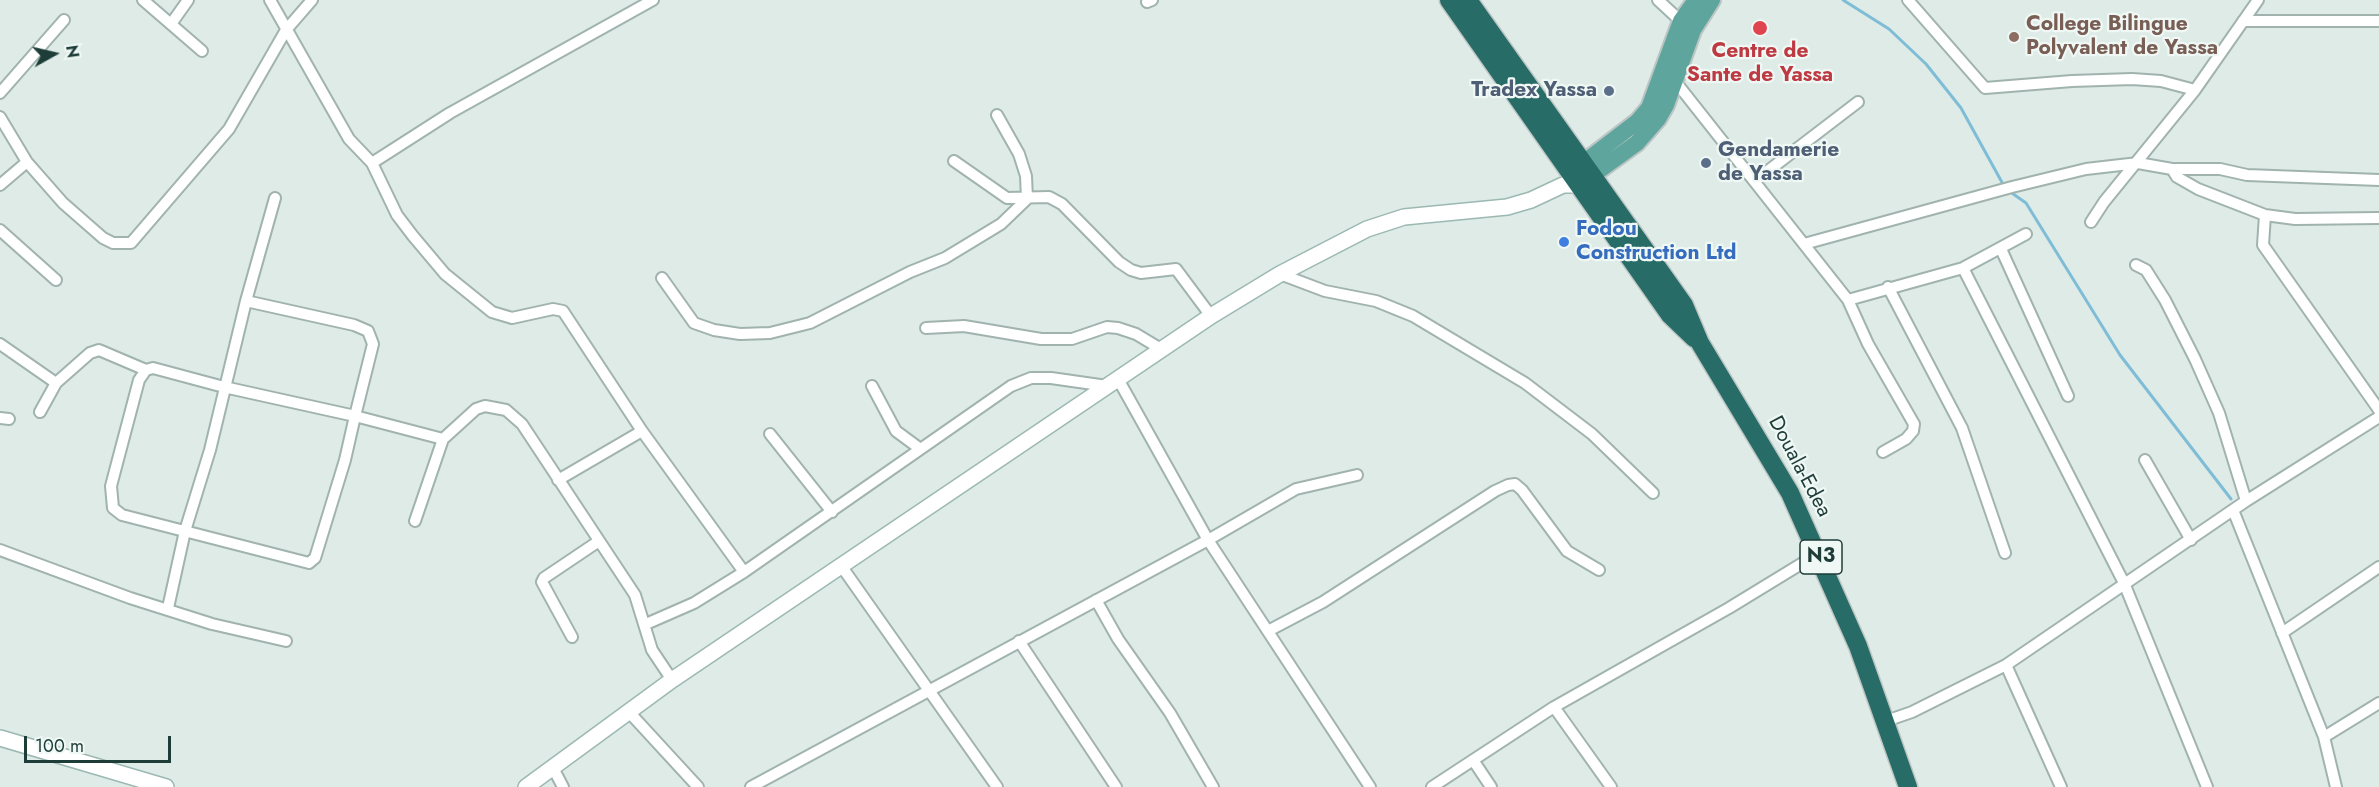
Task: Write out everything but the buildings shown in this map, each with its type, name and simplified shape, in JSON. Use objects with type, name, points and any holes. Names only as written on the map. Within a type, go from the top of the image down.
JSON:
[{"type":"highway","name":"Douala-Edea","points":[[1449,0],[1578,176]]},
{"type":"highway","name":"Douala-Edea","points":[[1468,0],[1578,176],[1671,315],[1700,343],[1790,493],[1819,553],[1886,721],[1908,787]]},
{"type":"main road","points":[[1578,176],[1649,108],[1687,26],[1696,0]]},
{"type":"main road","points":[[526,787],[672,680],[1161,349],[1280,274],[1367,229],[1404,217],[1506,207],[1531,200],[1578,176],[1650,130],[1666,105],[1675,81],[1687,26],[1712,0]]},
{"type":"main road","points":[[0,738],[166,787]]},
{"type":"street","points":[[143,0],[202,51]]},
{"type":"street","points":[[171,24],[188,0]]},
{"type":"street","points":[[270,0],[349,139],[372,163],[397,214],[413,236],[464,291],[492,312],[512,318],[553,309],[563,311],[642,432],[744,572]]},
{"type":"street","points":[[0,117],[27,162],[63,202],[103,238],[113,243],[131,243],[229,129],[286,30],[312,0]]},
{"type":"street","points":[[372,163],[450,113],[653,0]]},
{"type":"street","points":[[1658,0],[1687,26]]},
{"type":"street","points":[[1908,0],[1985,88],[2132,79],[2161,81],[2195,90]]},
{"type":"street","points":[[2091,222],[2104,202],[2195,90],[2258,0]]},
{"type":"street","points":[[0,93],[64,20]]},
{"type":"street","points":[[2243,21],[2379,21]]},
{"type":"street","points":[[1675,81],[1756,180],[1848,300],[1868,344],[1914,424],[1913,431],[1905,439],[1883,452]]},
{"type":"street","points":[[1756,180],[1858,102]]},
{"type":"street","points":[[662,278],[694,323],[723,332],[770,333],[810,323],[910,272],[945,258],[1001,224],[1027,199],[1026,176],[1019,154],[997,115]]},
{"type":"street","points":[[954,161],[1007,198],[1049,197],[1062,204],[1119,262],[1131,270],[1141,273],[1176,269],[1211,316]]},
{"type":"street","points":[[0,185],[27,162]]},
{"type":"street","points":[[1804,244],[2012,187],[2085,170],[2138,163],[2172,169],[2220,169],[2247,175],[2379,180]]},
{"type":"street","points":[[2172,169],[2177,177],[2198,189],[2265,215],[2295,219],[2379,218]]},
{"type":"street","points":[[168,608],[185,531],[210,450],[246,301],[275,198]]},
{"type":"street","points":[[2265,215],[2264,245],[2379,410]]},
{"type":"street","points":[[0,230],[56,280]]},
{"type":"street","points":[[1848,300],[1888,287],[1963,268],[2026,234]]},
{"type":"street","points":[[2001,249],[2068,396]]},
{"type":"street","points":[[2136,265],[2146,270],[2165,300],[2195,359],[2219,413],[2246,501]]},
{"type":"street","points":[[1963,268],[2124,583],[2207,787]]},
{"type":"street","points":[[1280,274],[1325,291],[1376,301],[1413,316],[1525,383],[1592,434],[1653,493]]},
{"type":"street","points":[[1888,287],[1962,428],[2005,553]]},
{"type":"street","points":[[146,370],[139,380],[111,486],[110,501],[113,508],[122,515],[309,563],[315,558],[325,532],[373,344],[368,331],[339,321],[246,301]]},
{"type":"street","points":[[926,328],[964,326],[1041,339],[1072,339],[1107,327],[1136,334],[1161,349]]},
{"type":"street","points":[[0,344],[56,383]]},
{"type":"street","points":[[40,412],[56,383],[90,353],[99,350],[146,370],[162,369],[224,387],[356,416],[443,439]]},
{"type":"street","points":[[646,624],[694,603],[744,572],[1011,386],[1031,378],[1112,382],[1209,540],[1370,787]]},
{"type":"street","points":[[872,386],[896,431],[919,448]]},
{"type":"street","points":[[415,521],[443,439],[476,410],[485,406],[506,410],[522,424],[635,595],[646,624],[652,650],[672,680]]},
{"type":"street","points":[[1886,721],[1912,712],[2006,665],[2246,501],[2379,417]]},
{"type":"street","points":[[558,480],[642,432]]},
{"type":"street","points":[[770,434],[832,512]]},
{"type":"street","points":[[2145,460],[2191,540]]},
{"type":"street","points":[[751,787],[1209,540],[1296,489],[1357,475]]},
{"type":"street","points":[[1268,631],[1323,602],[1495,491],[1508,485],[1515,484],[1522,490],[1567,551],[1599,570]]},
{"type":"street","points":[[2233,510],[2324,737],[2336,787]]},
{"type":"street","points":[[572,637],[542,582],[544,578],[599,541]]},
{"type":"street","points":[[0,550],[130,598],[168,608],[212,624],[286,641]]},
{"type":"street","points":[[1432,787],[1554,707],[1729,608],[1819,553]]},
{"type":"street","points":[[842,567],[997,787]]},
{"type":"street","points":[[2282,633],[2379,567]]},
{"type":"street","points":[[1096,600],[1118,639],[1170,713],[1213,787]]},
{"type":"street","points":[[1019,641],[1116,787]]},
{"type":"street","points":[[2006,665],[2061,787]]},
{"type":"street","points":[[2324,737],[2379,703]]},
{"type":"street","points":[[1554,707],[1611,787]]},
{"type":"street","points":[[629,712],[698,787]]},
{"type":"street","points":[[1473,760],[1491,787]]},
{"type":"street","points":[[552,766],[563,787]]},
{"type":"waterway","points":[[1843,0],[1889,29],[1926,64],[1961,108],[2004,186]]},
{"type":"waterway","points":[[2009,191],[2026,203],[2120,355],[2231,499]]},
{"type":"place","name":"Centre de Sante de Yassa","points":[[1760,28]]},
{"type":"place","name":"College Bilingue Polyvalent de Yassa","points":[[2014,37]]},
{"type":"place","name":"Tradex Yassa","points":[[1609,91]]},
{"type":"place","name":"Gendamerie de Yassa","points":[[1706,163]]},
{"type":"place","name":"Fodou Construction Ltd","points":[[1564,242]]}]
